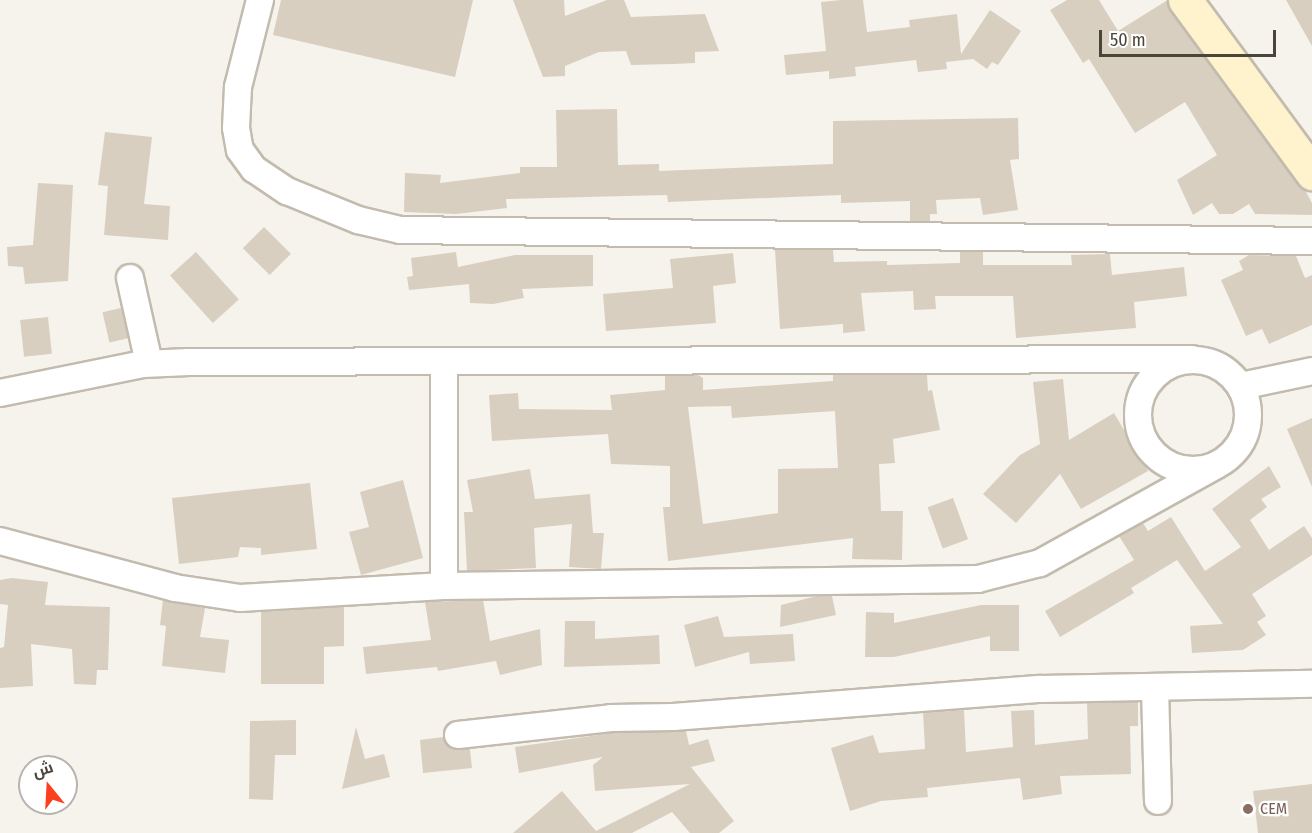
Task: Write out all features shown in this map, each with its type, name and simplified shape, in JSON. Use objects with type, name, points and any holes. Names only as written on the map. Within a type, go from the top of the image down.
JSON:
[{"type":"main road","points":[[1185,0],[1304,157]]},
{"type":"main road","points":[[1210,0],[1304,157]]},
{"type":"street","points":[[260,0],[238,87],[236,128],[240,150],[254,169],[287,191],[358,220],[389,228],[435,233],[1312,241]]},
{"type":"street","points":[[130,278],[149,363]]},
{"type":"street","points":[[0,393],[149,363],[1192,359],[1211,362],[1228,371],[1241,386],[1248,404],[1243,440],[1232,455],[1040,563],[978,579],[444,586],[240,598],[175,588],[0,541]]},
{"type":"street","points":[[1192,359],[1166,367],[1145,387],[1138,405],[1138,425],[1150,450],[1174,467],[1193,471],[1215,466]]},
{"type":"street","points":[[444,362],[444,586]]},
{"type":"street","points":[[1241,386],[1312,371]]},
{"type":"street","points":[[458,735],[611,718],[672,717],[1041,689],[1312,684]]},
{"type":"street","points":[[1155,687],[1158,801]]},
{"type":"building","points":[[281,0],[473,0],[455,77],[273,35]]},
{"type":"building","points":[[513,0],[564,0],[565,16],[607,0],[624,0],[631,17],[705,14],[719,51],[695,52],[695,63],[631,65],[626,51],[599,52],[565,66],[565,76],[543,77]]},
{"type":"building","points":[[863,0],[867,32],[910,27],[909,20],[957,14],[961,54],[990,10],[1021,31],[998,65],[992,62],[987,69],[973,59],[946,62],[947,69],[918,72],[916,60],[855,67],[856,76],[829,79],[829,71],[786,75],[784,55],[826,51],[821,2]]},
{"type":"building","points":[[1067,0],[1099,0],[1118,31],[1166,1],[1305,190],[1312,203],[1312,215],[1255,214],[1249,204],[1233,214],[1219,214],[1212,203],[1193,215],[1177,180],[1217,155],[1185,102],[1135,133],[1089,59],[1083,63],[1050,10]]},
{"type":"building","points":[[1286,0],[1312,0],[1312,46]]},
{"type":"building","points":[[617,109],[618,165],[659,164],[659,171],[833,164],[833,121],[1018,118],[1019,159],[1010,160],[1018,210],[983,215],[980,198],[936,200],[937,214],[930,214],[930,221],[910,221],[910,201],[841,203],[841,195],[668,202],[667,195],[506,199],[507,208],[456,214],[404,212],[405,173],[441,175],[440,183],[520,173],[520,167],[557,167],[556,110]]},
{"type":"building","points":[[105,132],[152,137],[144,204],[170,206],[168,240],[104,235],[108,186],[98,185]]},
{"type":"building","points":[[38,183],[73,185],[68,281],[25,284],[23,267],[8,266],[7,247],[33,245]]},
{"type":"building","points":[[264,227],[291,254],[270,275],[243,248]]},
{"type":"building","points":[[775,250],[833,250],[834,262],[887,261],[887,265],[960,263],[960,252],[983,252],[983,265],[1072,265],[1071,255],[1110,254],[1112,275],[1184,267],[1187,296],[1134,302],[1136,328],[1016,338],[1013,296],[935,296],[936,309],[914,310],[913,291],[861,293],[865,331],[843,333],[843,324],[780,329]]},
{"type":"building","points":[[196,252],[239,300],[213,323],[170,275]]},
{"type":"building","points":[[456,252],[458,267],[515,255],[593,255],[593,286],[522,289],[524,298],[493,304],[470,303],[469,284],[409,290],[407,277],[413,276],[411,258]]},
{"type":"building","points":[[733,253],[736,283],[713,286],[716,323],[606,331],[603,294],[673,288],[670,259]]},
{"type":"building","points":[[1249,255],[1296,256],[1305,278],[1312,275],[1312,325],[1269,344],[1262,329],[1246,336],[1221,280],[1243,270],[1239,261]]},
{"type":"building","points":[[121,308],[128,338],[109,342],[102,312]]},
{"type":"building","points":[[48,317],[52,354],[24,357],[20,320]]},
{"type":"building","points":[[698,375],[703,378],[703,390],[833,381],[833,375],[927,375],[928,391],[932,390],[940,430],[893,439],[895,463],[879,464],[881,511],[903,511],[902,560],[852,559],[853,538],[668,561],[663,507],[670,507],[670,466],[611,464],[608,434],[492,441],[489,395],[518,393],[519,409],[612,410],[610,395],[665,390],[665,376]],"holes":[[[731,406],[732,418],[835,411],[838,468],[778,469],[778,513],[703,524],[688,407]]]},
{"type":"building","points":[[1063,379],[1069,440],[1114,413],[1148,471],[1081,509],[1060,474],[1016,523],[983,494],[1020,455],[1040,444],[1033,382]]},
{"type":"building","points":[[1312,418],[1312,487],[1287,429]]},
{"type":"building","points":[[1269,466],[1281,487],[1261,499],[1267,507],[1250,520],[1269,550],[1304,526],[1312,538],[1312,555],[1252,594],[1266,616],[1257,622],[1266,635],[1243,650],[1192,653],[1190,626],[1223,624],[1177,560],[1131,588],[1134,593],[1060,637],[1045,611],[1134,560],[1119,536],[1143,523],[1148,531],[1171,517],[1205,571],[1241,547],[1212,509]]},
{"type":"building","points":[[530,469],[535,499],[590,494],[593,533],[604,533],[601,569],[569,567],[572,524],[534,528],[536,568],[467,571],[464,512],[473,512],[467,480]]},
{"type":"building","points":[[403,480],[423,558],[361,575],[349,532],[369,527],[360,492]]},
{"type":"building","points":[[310,483],[317,549],[261,555],[261,548],[240,547],[238,557],[179,564],[172,498]]},
{"type":"building","points":[[953,498],[968,539],[943,549],[928,507]]},
{"type":"building","points":[[12,578],[48,582],[45,605],[110,607],[108,670],[97,670],[96,685],[74,684],[72,649],[31,644],[33,686],[0,688],[0,648],[4,647],[8,605],[0,604],[0,580]]},
{"type":"building","points":[[817,596],[832,596],[836,615],[780,627],[781,605]]},
{"type":"building","points":[[163,600],[205,608],[200,637],[229,640],[225,673],[162,666],[166,626],[160,625]]},
{"type":"building","points":[[483,600],[490,641],[540,629],[542,665],[500,675],[496,661],[438,671],[437,667],[366,674],[363,647],[431,640],[425,602]]},
{"type":"building","points":[[981,605],[1019,605],[1019,651],[990,651],[990,636],[894,657],[865,657],[866,612],[894,613],[894,623]]},
{"type":"building","points":[[344,607],[344,646],[324,647],[324,684],[261,684],[261,612]]},
{"type":"building","points":[[718,616],[724,637],[793,634],[795,661],[750,664],[749,652],[695,667],[684,625]]},
{"type":"building","points":[[565,621],[595,621],[595,639],[659,635],[660,664],[564,667]]},
{"type":"building","points":[[1138,702],[1138,726],[1130,726],[1131,774],[1060,776],[1062,794],[1023,800],[1020,778],[927,788],[928,797],[881,801],[850,811],[831,748],[873,735],[879,753],[925,749],[923,713],[964,710],[966,752],[1013,747],[1011,711],[1034,710],[1035,745],[1088,739],[1087,703]]},
{"type":"building","points":[[296,720],[296,755],[275,755],[273,800],[249,799],[250,721]]},
{"type":"building","points":[[356,727],[365,759],[384,754],[390,777],[342,789]]},
{"type":"building","points":[[686,731],[689,745],[708,739],[715,761],[691,767],[734,821],[719,833],[690,833],[672,812],[632,833],[513,833],[562,791],[596,831],[690,784],[595,791],[593,765],[603,757],[519,773],[515,747],[612,733]]},
{"type":"building","points":[[443,737],[453,749],[470,749],[472,768],[423,773],[420,740]]},
{"type":"building","points":[[1312,784],[1312,833],[1258,833],[1253,791]]},
{"type":"place","name":"CEM","points":[[1248,809]]}]
